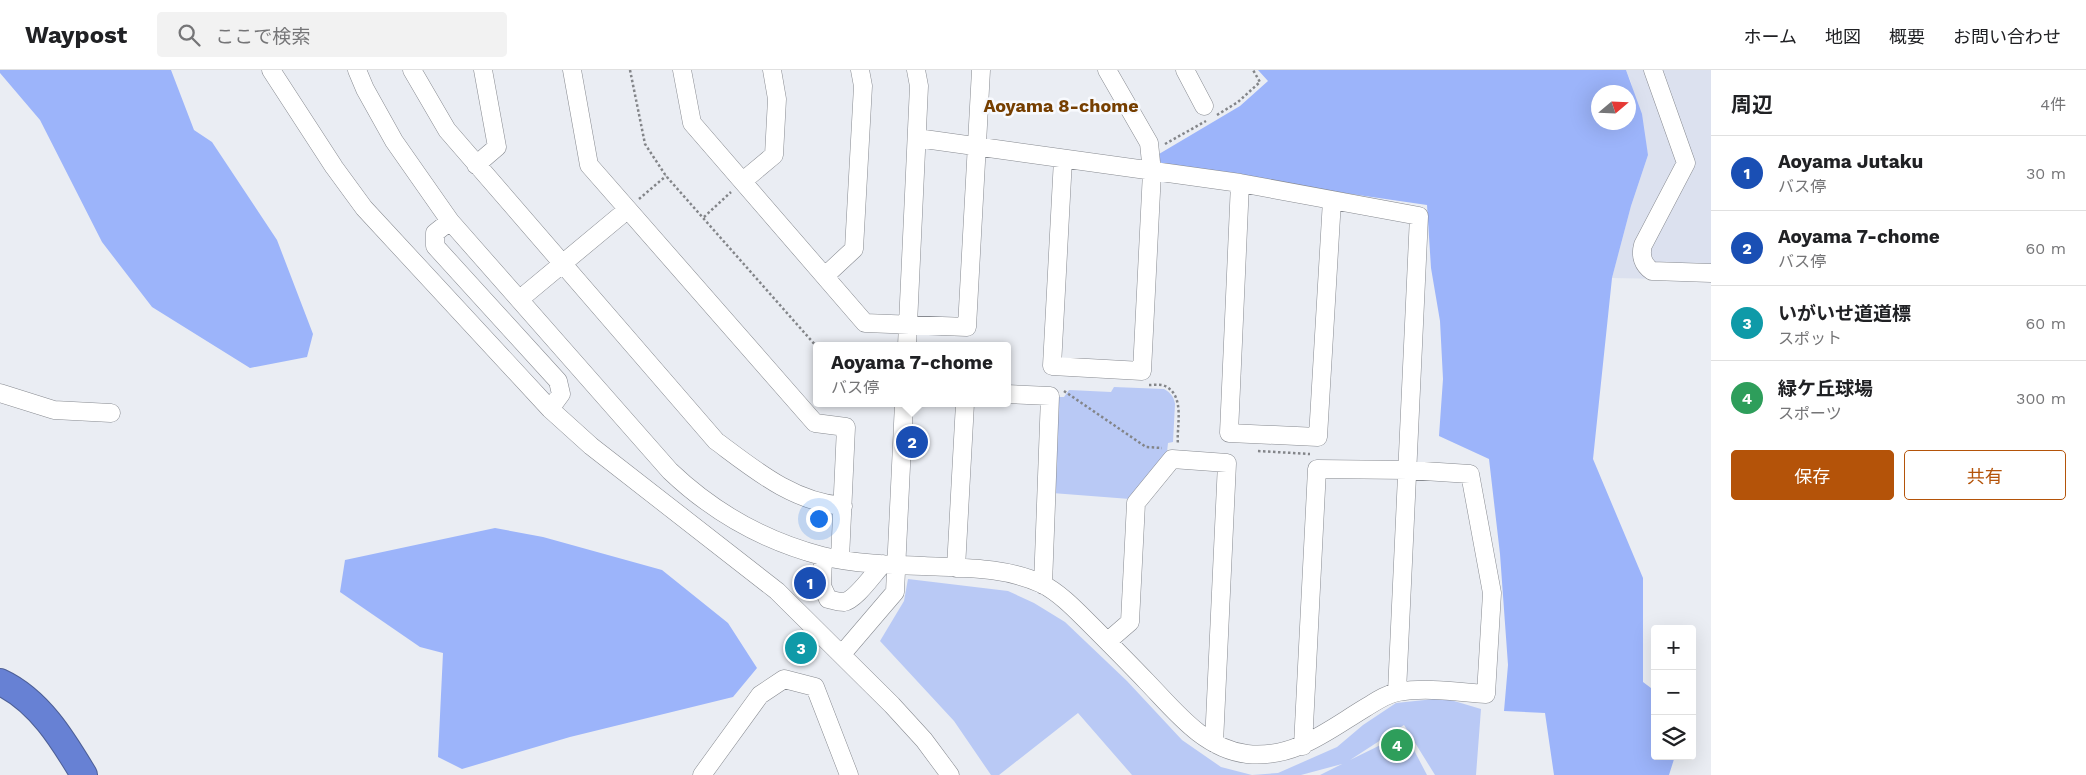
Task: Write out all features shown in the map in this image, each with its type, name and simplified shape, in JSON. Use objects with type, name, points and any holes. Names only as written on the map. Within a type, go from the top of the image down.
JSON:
[{"type":"highway","points":[[0,682],[31,703],[59,733],[84,775]]},
{"type":"street","points":[[271,70],[334,167],[364,208],[550,409],[591,446],[777,591],[842,654],[924,740],[950,775]]},
{"type":"street","points":[[357,70],[394,141],[450,221],[670,471],[691,491],[738,523],[787,545],[831,558],[1001,571],[1043,585],[1068,603],[1108,641],[1190,727],[1214,743],[1236,752],[1249,754],[1280,752],[1303,746],[1382,698],[1397,692],[1428,690],[1486,694],[1492,593],[1470,474],[1408,470],[1317,469],[1303,746]]},
{"type":"street","points":[[412,70],[447,130],[716,441],[761,474],[795,494],[824,505],[843,506]]},
{"type":"street","points":[[476,165],[497,147],[482,70]]},
{"type":"street","points":[[572,70],[589,165],[815,423],[846,426],[843,506],[831,558],[822,586],[828,599],[846,602],[890,564]]},
{"type":"street","points":[[682,70],[692,123],[865,323],[967,327],[981,70]]},
{"type":"street","points":[[743,181],[774,155],[777,99],[772,70]]},
{"type":"street","points":[[824,276],[854,249],[862,86],[860,70]]},
{"type":"street","points":[[907,342],[918,86],[916,70]]},
{"type":"street","points":[[1063,159],[1052,366],[1142,371],[1152,172],[1149,142],[1107,70]]},
{"type":"street","points":[[1185,70],[1204,106]]},
{"type":"street","points":[[1659,75],[1686,163],[1643,245],[1642,257],[1646,267],[1652,271],[1711,273]]},
{"type":"street","points":[[916,138],[1240,183],[1419,216],[1397,692]]},
{"type":"street","points":[[1240,183],[1229,433],[1318,437],[1332,200]]},
{"type":"street","points":[[520,299],[627,210]]},
{"type":"street","points":[[450,221],[435,233],[435,246],[558,381],[561,394],[550,409]]},
{"type":"street","points":[[0,393],[54,410],[110,413]]},
{"type":"street","points":[[1011,394],[1050,396],[1043,585]]},
{"type":"street","points":[[842,654],[895,592],[890,564],[904,407]]},
{"type":"street","points":[[956,568],[965,407]]},
{"type":"street","points":[[1108,641],[1130,622],[1136,503],[1172,459],[1227,463],[1214,743]]},
{"type":"street","points":[[702,775],[760,695],[784,678],[815,687],[848,775]]},
{"type":"path","points":[[630,70],[645,144],[666,176],[813,342]]},
{"type":"path","points":[[627,210],[666,176]]},
{"type":"path","points":[[704,218],[743,181]]},
{"type":"path","points":[[1052,366],[1049,372],[1049,381],[1146,447],[1170,449],[1172,459]]},
{"type":"shaded area","points":[[0,70],[171,70],[194,130],[212,142],[277,240],[313,334],[307,357],[250,368],[152,307],[102,242],[40,120],[0,73]]},
{"type":"shaded area","points":[[1258,70],[1626,70],[1631,85],[1591,85],[1591,130],[1636,130],[1636,98],[1642,114],[1648,155],[1631,206],[1612,278],[1593,459],[1643,578],[1643,682],[1651,688],[1651,760],[1674,760],[1669,775],[1554,775],[1545,713],[1504,711],[1508,665],[1500,554],[1489,459],[1439,436],[1443,379],[1440,321],[1431,268],[1427,205],[1165,167],[1159,160],[1159,154],[1240,106],[1268,81]]},
{"type":"shaded area","points":[[1626,70],[1711,70],[1711,280],[1612,278],[1631,206],[1648,155],[1636,103],[1636,85],[1632,85]]},
{"type":"shaded area","points":[[1114,387],[1164,389],[1170,394],[1175,404],[1173,442],[1168,443],[1167,452],[1130,499],[1052,493],[1058,397],[1064,397],[1069,390],[1111,392]]},
{"type":"shaded area","points":[[495,528],[543,537],[662,570],[728,623],[757,668],[733,697],[570,737],[462,769],[438,757],[443,653],[420,647],[340,592],[345,560]]},
{"type":"shaded area","points":[[908,579],[1008,591],[1034,603],[1065,622],[1127,681],[1182,740],[1221,767],[1252,775],[1132,775],[1078,713],[999,775],[991,775],[954,721],[880,641],[904,601]]},
{"type":"shaded area","points":[[1444,698],[1481,709],[1476,775],[1435,775],[1404,725],[1350,760],[1405,733],[1427,775],[1320,775],[1342,764],[1301,775],[1252,775],[1278,773],[1337,747],[1363,725],[1396,703]]},
{"type":"place","name":"Aoyama 7-chome","points":[[912,442]]},
{"type":"place","name":"Aoyama Jutaku","points":[[810,583]]},
{"type":"place","name":"いがいせ道道標","points":[[801,648]]},
{"type":"place","name":"緑ケ丘球場","points":[[1397,745]]},
{"type":"district","name":"Aoyama 8-chome","points":[[1061,105]]}]
